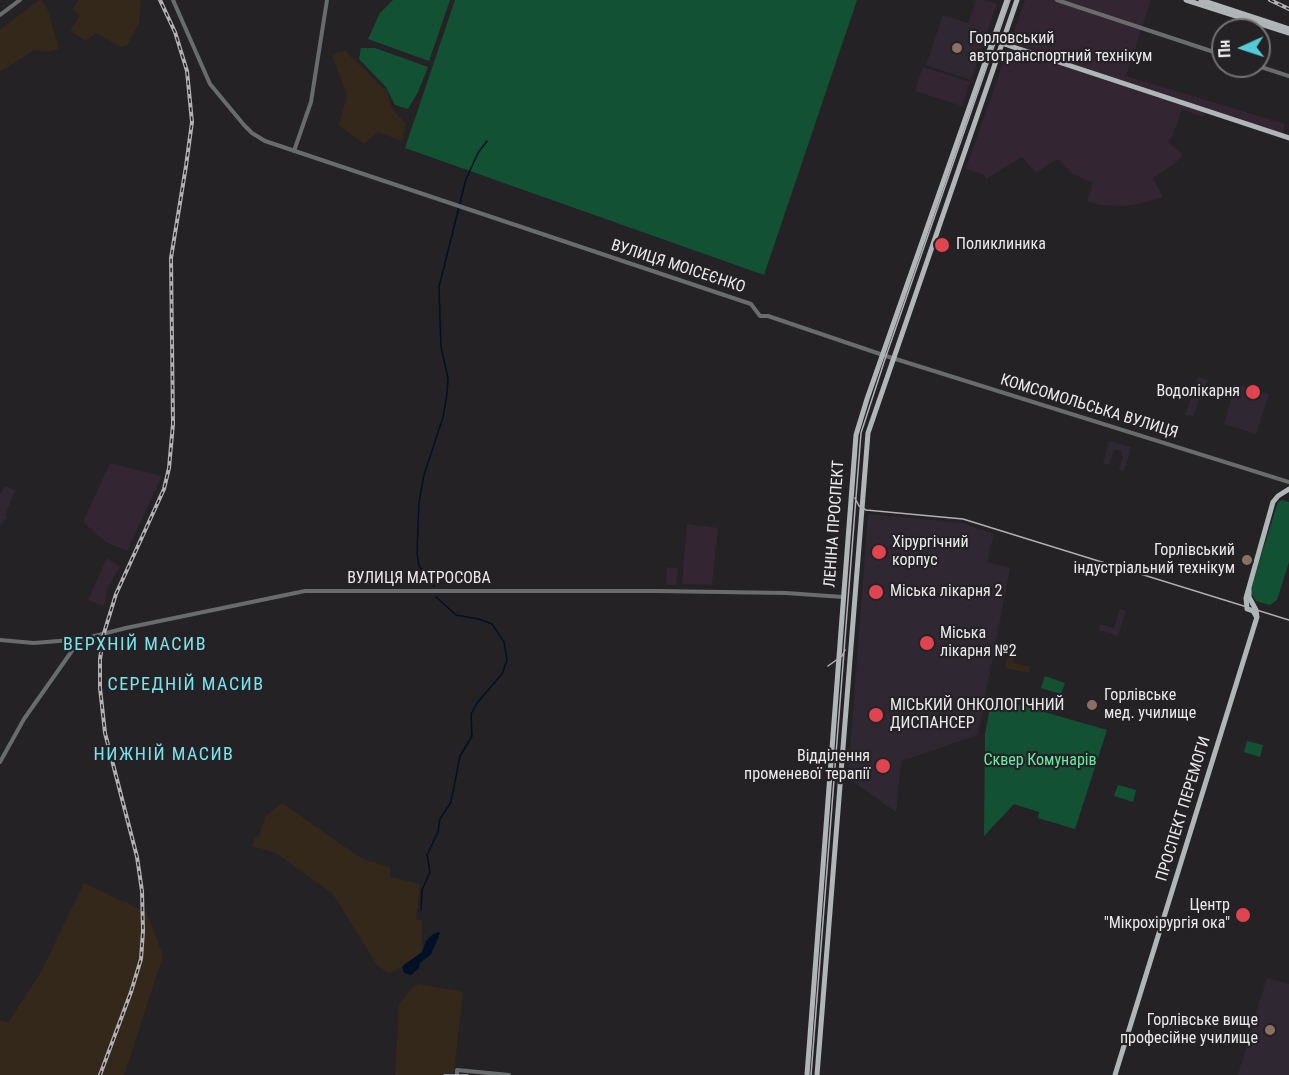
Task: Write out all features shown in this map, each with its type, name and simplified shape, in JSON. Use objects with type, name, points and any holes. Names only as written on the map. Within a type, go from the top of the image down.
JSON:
[{"type":"main road","name":"ЛЕНІНА ПРОСПЕКТ","points":[[807,1075],[856,435],[1007,0]]},
{"type":"main road","name":"ЛЕНІНА ПРОСПЕКТ","points":[[817,1075],[869,426],[1017,0]]},
{"type":"main road","points":[[1186,0],[1289,31]]},
{"type":"main road","points":[[1201,0],[1289,31]]},
{"type":"main road","points":[[993,40],[1289,138]]},
{"type":"main road","points":[[1257,617],[1253,611],[1246,609],[1249,589],[1272,502],[1289,489]]},
{"type":"main road","points":[[1249,589],[1257,617]]},
{"type":"main road","name":"ПРОСПЕКТ ПЕРЕМОГИ","points":[[1116,1075],[1257,617]]},
{"type":"main road","points":[[829,778],[841,780]]},
{"type":"street","points":[[0,15],[20,0]]},
{"type":"street","name":"ВУЛИЦЯ МОІСЕЄНКО","points":[[172,0],[200,65],[220,98],[252,133],[265,141],[744,301],[754,305],[760,316],[779,320],[883,355]]},
{"type":"street","points":[[294,151],[311,102],[327,0]]},
{"type":"street","points":[[1057,0],[1211,51]]},
{"type":"street","points":[[1271,70],[1289,76]]},
{"type":"street","name":"КОМСОМОЛЬСЬКА ВУЛИЦЯ","points":[[883,355],[1289,482]]},
{"type":"street","name":"ВУЛИЦЯ МАТРОСОВА","points":[[0,640],[25,643],[83,639],[305,591],[668,591],[786,593],[843,597]]},
{"type":"street","points":[[0,762],[24,719],[74,648],[83,639]]},
{"type":"street","points":[[457,1073],[509,1075]]},
{"type":"shaded area","points":[[42,0],[47,8],[59,49],[44,52],[34,50],[0,72],[0,30]]},
{"type":"shaded area","points":[[79,0],[141,0],[139,23],[127,45],[121,47],[96,33],[85,41],[70,30],[80,16],[72,9]]},
{"type":"shaded area","points":[[976,0],[997,4],[988,30],[968,24]]},
{"type":"shaded area","points":[[1025,0],[1151,0],[1126,76],[1285,124],[1282,133],[1206,110],[1203,117],[1182,109],[1173,135],[1168,142],[1183,155],[1153,178],[1163,197],[1124,206],[1100,205],[1087,201],[1093,183],[1071,173],[1057,159],[1036,173],[1022,157],[986,179],[984,175],[966,169]]},
{"type":"shaded area","name":"Горловський автотранспортний технікум","points":[[943,15],[988,30],[971,80],[926,65]]},
{"type":"shaded area","points":[[344,50],[387,92],[392,108],[406,124],[402,141],[378,132],[364,144],[339,125],[347,96],[332,55]]},
{"type":"shaded area","points":[[923,67],[970,82],[962,106],[915,91]]},
{"type":"shaded area","points":[[1198,377],[1208,380],[1193,416],[1188,416],[1185,415]]},
{"type":"shaded area","points":[[1236,384],[1269,394],[1256,434],[1224,424]]},
{"type":"shaded area","points":[[1109,441],[1131,447],[1124,471],[1119,469],[1123,456],[1122,451],[1114,449],[1109,465],[1103,463]]},
{"type":"shaded area","points":[[110,463],[162,476],[127,551],[106,542],[83,522]]},
{"type":"shaded area","points":[[5,486],[15,491],[5,515],[7,518],[0,526],[0,494]]},
{"type":"shaded area","name":"Міська лікарня №2","points":[[868,514],[962,523],[994,534],[987,562],[1010,568],[978,735],[901,761],[896,812],[848,778]]},
{"type":"shaded area","points":[[687,524],[718,528],[712,585],[682,584]]},
{"type":"shaded area","points":[[107,558],[120,566],[108,588],[104,606],[88,600]]},
{"type":"shaded area","points":[[667,567],[678,568],[676,585],[666,585]]},
{"type":"shaded area","points":[[1120,609],[1126,611],[1118,636],[1099,630],[1100,624],[1114,628]]},
{"type":"shaded area","points":[[1009,649],[1015,650],[1013,663],[1030,666],[1029,673],[1005,668]]},
{"type":"shaded area","points":[[282,803],[358,856],[390,867],[390,877],[420,884],[416,919],[422,921],[422,951],[407,964],[390,973],[377,965],[333,894],[276,853],[252,846],[255,837],[259,836],[266,816]]},
{"type":"shaded area","points":[[84,883],[147,913],[163,956],[124,1075],[0,1075],[0,1020],[8,1023],[41,972]]},
{"type":"shaded area","name":"Горлівське вище професійне училище","points":[[1267,978],[1289,984],[1289,1075],[1238,1075]]},
{"type":"shaded area","points":[[418,984],[463,992],[454,1072],[441,1075],[395,1075],[399,1005]]},
{"type":"green space","points":[[393,0],[450,0],[429,61],[368,39],[380,13]]},
{"type":"green space","points":[[455,0],[857,0],[764,275],[405,148]]},
{"type":"green space","points":[[361,48],[375,48],[428,67],[408,109],[395,105],[386,87],[359,59]]},
{"type":"green space","points":[[1282,500],[1289,502],[1289,562],[1277,600],[1270,605],[1256,601],[1250,591],[1278,502]]},
{"type":"green space","points":[[1045,676],[1065,683],[1061,694],[1041,688]]},
{"type":"green space","name":"Сквер Комунарів","points":[[992,697],[1107,730],[1075,829],[1038,818],[1039,812],[1014,804],[984,836],[985,734]]},
{"type":"green space","points":[[1247,741],[1263,745],[1260,757],[1244,752]]},
{"type":"green space","points":[[1118,785],[1136,790],[1133,802],[1114,796]]},
{"type":"water","points":[[438,932],[440,933],[431,954],[411,975],[404,973],[402,967],[422,952],[426,941]]},
{"type":"waterway","points":[[434,586],[419,566],[417,553],[419,502],[424,475],[443,417],[447,394],[448,378],[441,347],[439,287],[466,179],[478,153],[487,141]]},
{"type":"waterway","points":[[421,910],[422,890],[430,872],[427,855],[438,832],[440,819],[451,802],[460,756],[472,736],[471,714],[477,703],[502,674],[507,660],[504,642],[492,624],[456,615],[436,597]]},
{"type":"tram line","points":[[811,1075],[861,433],[1010,0]]},
{"type":"tram line","points":[[1191,0],[1289,32]]},
{"type":"tram line","points":[[855,498],[859,506],[866,510],[963,519],[1289,620]]},
{"type":"tram line","points":[[828,666],[842,656],[845,650]]},
{"type":"tram line","points":[[444,1075],[468,1075]]},
{"type":"railway","points":[[100,1075],[141,959],[143,931],[142,891],[137,857],[105,733],[100,688],[100,659],[104,633],[116,594],[164,489],[169,468],[173,424],[171,258],[192,122],[187,71],[175,32],[160,0]]},
{"type":"railway","points":[[1270,0],[1289,9]]},
{"type":"place","name":"Горловський автотранспортний технікум","points":[[957,48]]},
{"type":"place","name":"Поликлиника","points":[[942,245]]},
{"type":"place","name":"Водолікарня","points":[[1253,392]]},
{"type":"place","name":"Хірургічний корпус","points":[[879,552]]},
{"type":"place","name":"Горлівський індустріальний технікум","points":[[1247,560]]},
{"type":"place","name":"Міська лікарня 2","points":[[876,592]]},
{"type":"place","name":"Міська лікарня №2","points":[[927,643]]},
{"type":"place","name":"Горлівське мед. училище","points":[[1092,705]]},
{"type":"place","name":"МІСЬКИЙ ОНКОЛОГІЧНИЙ ДИСПАНСЕР","points":[[876,715]]},
{"type":"place","name":"Відділення променевої терапії","points":[[883,766]]},
{"type":"place","name":"Центр \"Мікрохірургія ока\"","points":[[1243,915]]},
{"type":"place","name":"Горлівське вище професійне училище","points":[[1270,1030]]},
{"type":"district","name":"ВЕРХНІЙ МАСИВ","points":[[135,645]]},
{"type":"district","name":"СЕРЕДНІЙ МАСИВ","points":[[186,685]]},
{"type":"district","name":"НИЖНІЙ МАСИВ","points":[[164,755]]}]
